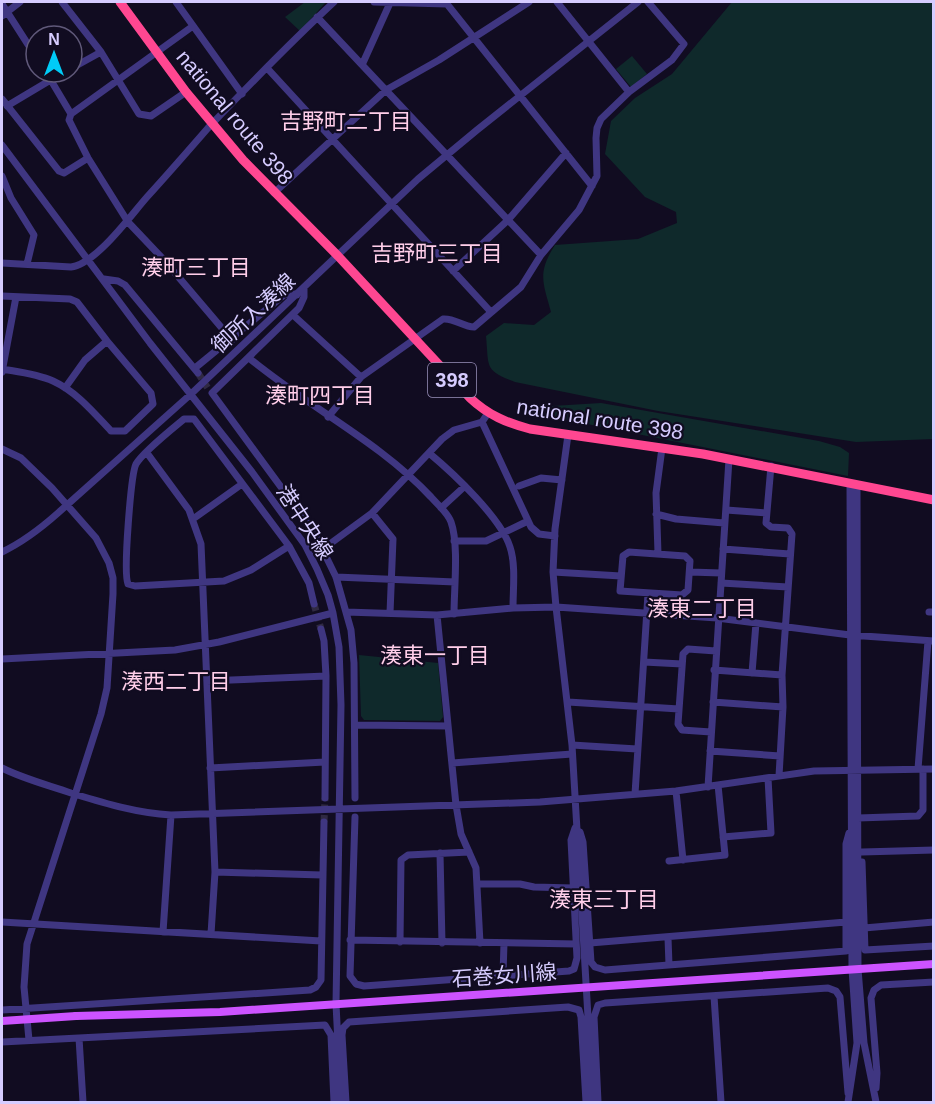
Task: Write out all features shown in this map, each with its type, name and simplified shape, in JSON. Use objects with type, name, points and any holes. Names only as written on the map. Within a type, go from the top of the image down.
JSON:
[{"type":"highway","name":"national route 398","points":[[120,2],[186,92],[274,193],[338,256],[470,398],[488,414],[508,423],[568,435],[771,466],[933,500]]},
{"type":"main road","name":"石巻女川線","points":[[2,1021],[76,1016],[220,1012],[933,964]]},
{"type":"street","points":[[4,14],[20,2]]},
{"type":"street","points":[[62,2],[101,52],[139,114],[151,116],[186,92]]},
{"type":"street","points":[[176,2],[242,94]]},
{"type":"street","points":[[2,263],[71,267],[89,259],[128,222],[213,124],[334,2]]},
{"type":"street","points":[[374,2],[447,4],[592,186]]},
{"type":"street","points":[[274,193],[386,90],[474,38],[529,2]]},
{"type":"street","points":[[557,2],[629,92]]},
{"type":"street","name":"御所入湊線","points":[[2,552],[37,531],[67,505],[191,394],[446,156],[638,2]]},
{"type":"street","points":[[328,417],[361,377],[443,319],[453,319],[471,327],[477,326],[490,311],[520,287],[541,255],[579,210],[597,176],[597,128],[606,112],[672,60],[684,44],[648,2]]},
{"type":"street","points":[[362,65],[390,3]]},
{"type":"street","points":[[2,4],[4,14],[24,41]]},
{"type":"street","points":[[317,17],[541,255]]},
{"type":"street","points":[[193,26],[71,114],[69,120],[88,158],[128,222],[232,339]]},
{"type":"street","points":[[84,61],[101,52]]},
{"type":"street","points":[[267,68],[490,311]]},
{"type":"street","points":[[43,84],[4,103],[59,171],[64,173],[88,158]]},
{"type":"street","points":[[53,84],[71,114]]},
{"type":"street","name":"港中央線","points":[[2,145],[150,343],[252,472],[304,545],[317,568],[333,613],[339,647],[340,694],[336,1004],[341,1102]]},
{"type":"street","points":[[453,271],[508,220],[566,153]]},
{"type":"street","points":[[2,177],[11,198],[34,235],[27,264]]},
{"type":"street","points":[[104,279],[118,281],[125,285],[196,371],[284,295],[291,293],[297,295]]},
{"type":"street","points":[[304,288],[302,304],[293,315],[211,391],[314,532],[336,577],[346,612],[354,663],[355,798]]},
{"type":"street","points":[[2,296],[70,299],[77,302],[152,393],[153,404],[125,431],[111,431],[83,402],[65,388],[39,376],[2,371],[16,297]]},
{"type":"street","points":[[293,315],[361,377]]},
{"type":"street","points":[[65,388],[85,360],[107,341]]},
{"type":"street","points":[[249,358],[282,385],[353,432],[410,475],[441,508],[451,522],[454,541],[454,614]]},
{"type":"street","points":[[323,549],[372,513],[442,439],[454,430],[482,422],[488,414]]},
{"type":"street","points":[[289,546],[251,570],[224,580],[135,586],[128,584],[125,579],[125,552],[136,464],[184,419],[194,419],[289,546],[309,583],[314,604]]},
{"type":"street","points":[[482,422],[531,527],[538,534],[555,536]]},
{"type":"street","points":[[568,435],[555,536],[554,572],[572,745],[593,1102]]},
{"type":"street","points":[[658,553],[656,493],[662,448]]},
{"type":"street","points":[[2,449],[21,458],[96,538],[109,563],[113,578],[110,654],[107,688],[101,714],[27,944],[25,966],[29,1040]]},
{"type":"street","points":[[147,453],[178,494],[193,519],[201,544],[213,814],[214,872],[211,934]]},
{"type":"street","points":[[429,453],[459,478],[504,532],[512,556],[513,608]]},
{"type":"street","points":[[708,787],[717,618],[729,459]]},
{"type":"street","points":[[771,466],[766,523],[771,527],[788,528],[792,534],[782,675],[783,707],[779,776]]},
{"type":"street","points":[[519,486],[541,478],[562,480]]},
{"type":"street","points":[[193,519],[212,508],[242,484]]},
{"type":"street","points":[[848,1100],[857,1043],[854,484]]},
{"type":"street","points":[[441,508],[465,486]]},
{"type":"street","points":[[726,510],[766,513]]},
{"type":"street","points":[[372,513],[393,539],[390,613]]},
{"type":"street","points":[[656,514],[676,519],[724,523]]},
{"type":"street","points":[[454,541],[486,541],[528,521]]},
{"type":"street","points":[[723,549],[790,554]]},
{"type":"street","points":[[629,552],[658,553],[685,555],[690,561],[688,590],[682,595],[620,591],[622,556],[629,552]]},
{"type":"street","points":[[554,572],[621,576]]},
{"type":"street","points":[[690,572],[721,573]]},
{"type":"street","points":[[336,577],[454,582]]},
{"type":"street","points":[[721,583],[788,587]]},
{"type":"street","points":[[635,794],[648,594]]},
{"type":"street","points":[[346,612],[437,615],[556,606],[717,618],[854,635],[931,641],[920,769],[923,810],[918,816],[855,822]]},
{"type":"street","points":[[2,659],[175,650],[333,613]]},
{"type":"street","points":[[437,615],[456,804],[461,834],[476,868],[480,943]]},
{"type":"street","points":[[752,673],[756,623]]},
{"type":"street","points":[[321,629],[326,676],[325,798]]},
{"type":"street","points":[[711,732],[682,729],[678,724],[678,709],[683,654],[688,649],[716,651]]},
{"type":"street","points":[[644,662],[682,664]]},
{"type":"street","points":[[714,670],[782,675]]},
{"type":"street","points":[[207,681],[326,676]]},
{"type":"street","points":[[568,702],[678,709]]},
{"type":"street","points":[[713,702],[783,707]]},
{"type":"street","points":[[356,725],[448,726]]},
{"type":"street","points":[[572,745],[637,749]]},
{"type":"street","points":[[710,751],[780,756]]},
{"type":"street","points":[[452,763],[572,754]]},
{"type":"street","points":[[210,768],[325,762]]},
{"type":"street","points":[[2,768],[20,777],[132,810],[149,814],[171,815],[574,799],[708,787],[814,771],[933,769]]},
{"type":"street","points":[[723,837],[771,833],[768,778]]},
{"type":"street","points":[[669,861],[725,855],[718,785]]},
{"type":"street","points":[[676,790],[683,860]]},
{"type":"street","points":[[163,932],[171,815]]},
{"type":"street","points":[[355,817],[350,976],[352,981],[360,985],[570,971],[576,967],[571,840],[576,824]]},
{"type":"street","points":[[2,1010],[310,990],[316,987],[321,980],[324,822]]},
{"type":"street","points":[[855,822],[862,852],[865,950],[933,946]]},
{"type":"street","points":[[576,824],[583,842],[591,962],[599,969],[846,951],[846,844],[855,822]]},
{"type":"street","points":[[862,852],[933,850]]},
{"type":"street","points":[[400,942],[401,861],[408,855],[469,852]]},
{"type":"street","points":[[440,853],[442,943]]},
{"type":"street","points":[[214,872],[322,875]]},
{"type":"street","points":[[478,884],[573,888]]},
{"type":"street","points":[[2,922],[321,941]]},
{"type":"street","points":[[590,943],[846,922]]},
{"type":"street","points":[[864,928],[933,922]]},
{"type":"street","points":[[668,938],[669,964]]},
{"type":"street","points":[[350,940],[576,944]]},
{"type":"street","points":[[503,975],[504,943]]},
{"type":"street","points":[[855,969],[864,1042],[876,1099]]},
{"type":"street","points":[[876,1099],[877,1073],[871,998],[874,990],[881,985],[933,981]]},
{"type":"street","points":[[598,1102],[594,1017],[598,1005],[828,988],[836,991],[840,997],[848,1100]]},
{"type":"street","points":[[714,996],[721,1102]]},
{"type":"street","points":[[346,1102],[342,1035],[343,1028],[349,1022],[568,1007],[579,1011],[581,1017],[586,1102]]},
{"type":"street","points":[[2,1042],[325,1024],[331,1035],[334,1102]]},
{"type":"street","points":[[79,1038],[83,1102]]},
{"type":"green space","points":[[305,2],[326,2],[300,31],[285,17]]},
{"type":"green space","points":[[732,2],[933,2],[933,439],[856,442],[658,411],[515,382],[493,371],[490,366],[486,336],[504,323],[534,325],[551,312],[543,278],[546,263],[555,245],[638,239],[677,223],[676,212],[645,197],[605,154],[611,121],[635,98],[672,74]]},
{"type":"green space","points":[[632,56],[647,74],[631,87],[616,69]]},
{"type":"green space","points":[[601,403],[819,441],[840,447],[849,453],[848,476],[552,417],[552,406]]},
{"type":"green space","points":[[359,655],[438,663],[443,717],[440,721],[364,720],[361,716]]},
{"type":"tunnel","points":[[198,373],[209,390]]},
{"type":"tunnel","points":[[314,604],[321,629]]},
{"type":"tunnel","points":[[324,822],[325,798]]},
{"type":"district","name":"吉野町二丁目","points":[[346,121]]},
{"type":"district","name":"吉野町三丁目","points":[[437,253]]},
{"type":"district","name":"湊町三丁目","points":[[196,267]]},
{"type":"district","name":"湊町四丁目","points":[[320,395]]},
{"type":"district","name":"湊東二丁目","points":[[702,608]]},
{"type":"district","name":"湊東一丁目","points":[[435,655]]},
{"type":"district","name":"湊西二丁目","points":[[176,681]]},
{"type":"district","name":"湊東三丁目","points":[[604,899]]}]
